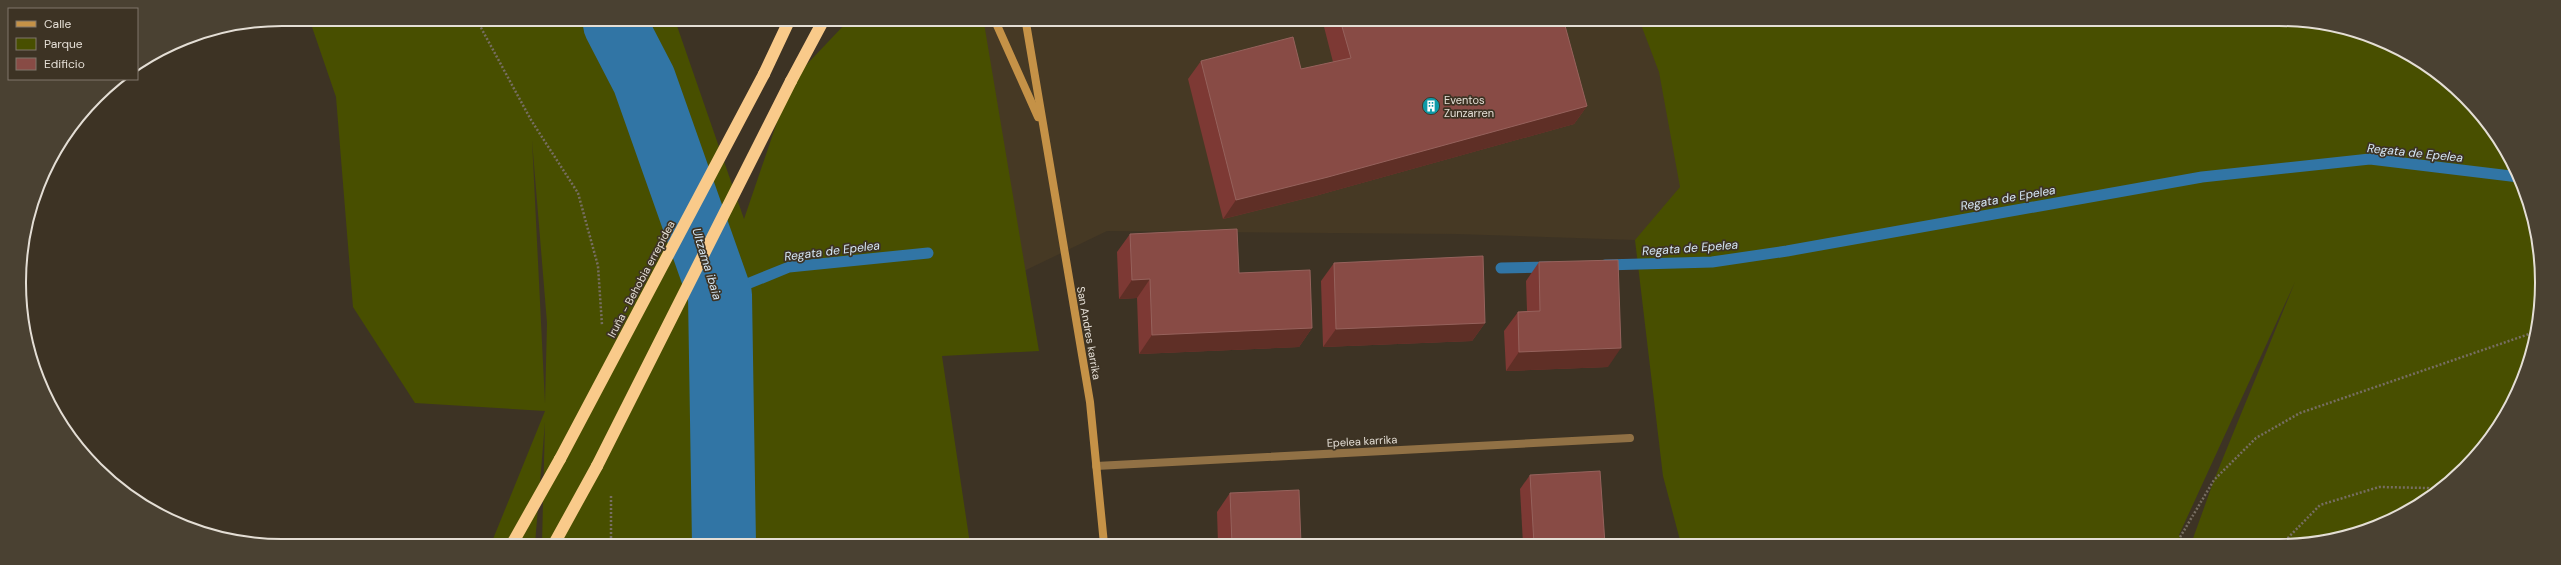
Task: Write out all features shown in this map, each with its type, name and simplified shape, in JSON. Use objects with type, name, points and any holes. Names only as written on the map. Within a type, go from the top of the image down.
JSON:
[{"type":"highway","name":"Iruña - Behobia errepidea","points":[[515,539],[560,459],[764,74],[787,26]]},
{"type":"highway","points":[[557,539],[597,466],[791,81],[820,26]]},
{"type":"street","points":[[997,26],[1043,126]]},
{"type":"street","points":[[1026,26],[1043,126]]},
{"type":"street","name":"San Andres karrika","points":[[1043,126],[1090,402],[1103,539]]},
{"type":"street","name":"Epelea karrika","points":[[1096,466],[1630,438]]},
{"type":"path","points":[[480,26],[531,120],[578,193],[598,266],[602,328]]},
{"type":"path","points":[[2177,539],[2214,480],[2256,438],[2300,413],[2530,334]]},
{"type":"path","points":[[2287,538],[2320,505],[2379,487],[2428,488],[2430,490]]},
{"type":"path","points":[[610,493],[611,539]]},
{"type":"shaded area","points":[[976,26],[1728,26],[1745,232],[1635,240],[1456,234],[1107,231],[1024,271]]},
{"type":"green space","points":[[312,26],[677,26],[744,219],[791,81],[843,26],[985,26],[1039,351],[942,356],[969,539],[542,539],[545,422],[535,539],[493,539],[545,411],[415,403],[353,307],[336,97]],"holes":[[[532,140],[547,323],[545,403]]]},
{"type":"green space","points":[[1642,26],[2278,26],[2312,28],[2361,40],[2392,52],[2407,60],[2435,79],[2448,90],[2482,126],[2501,154],[2509,169],[2526,216],[2533,249],[2535,282],[2533,316],[2521,365],[2509,396],[2501,411],[2482,439],[2471,452],[2435,486],[2407,505],[2392,513],[2345,530],[2312,537],[2278,539],[2193,539],[2214,480],[2295,282],[2179,535],[2180,539],[1680,539],[1663,476],[1635,240],[1680,187],[1659,72]]},
{"type":"building","name":"Eventos Zunzarren","points":[[1342,26],[1565,26],[1587,106],[1328,177],[1236,200],[1201,61],[1293,37],[1301,69],[1351,58]]},
{"type":"building","points":[[1237,229],[1239,273],[1310,270],[1312,328],[1152,335],[1150,279],[1132,280],[1130,234]]},
{"type":"building","points":[[1483,256],[1485,323],[1336,329],[1334,263]]},
{"type":"building","points":[[1618,260],[1621,348],[1519,352],[1518,312],[1540,311],[1539,262]]},
{"type":"building","points":[[1600,471],[1605,539],[1534,539],[1530,475]]},
{"type":"building","points":[[1299,490],[1301,539],[1232,539],[1230,493]]},
{"type":"waterway","name":"Ultzama ibaia","points":[[616,26],[644,80],[720,295],[724,539]]},
{"type":"waterway","name":"Regata de Epelea","points":[[1605,265],[1712,262],[1787,251],[2202,177],[2370,159],[2512,176]]},
{"type":"waterway","name":"Regata de Epelea","points":[[720,295],[789,267],[928,253]]},
{"type":"waterway","name":"Regata de Epelea","points":[[1501,268],[1550,267]]},
{"type":"place","name":"Eventos Zunzarren","points":[[1431,106]]}]
